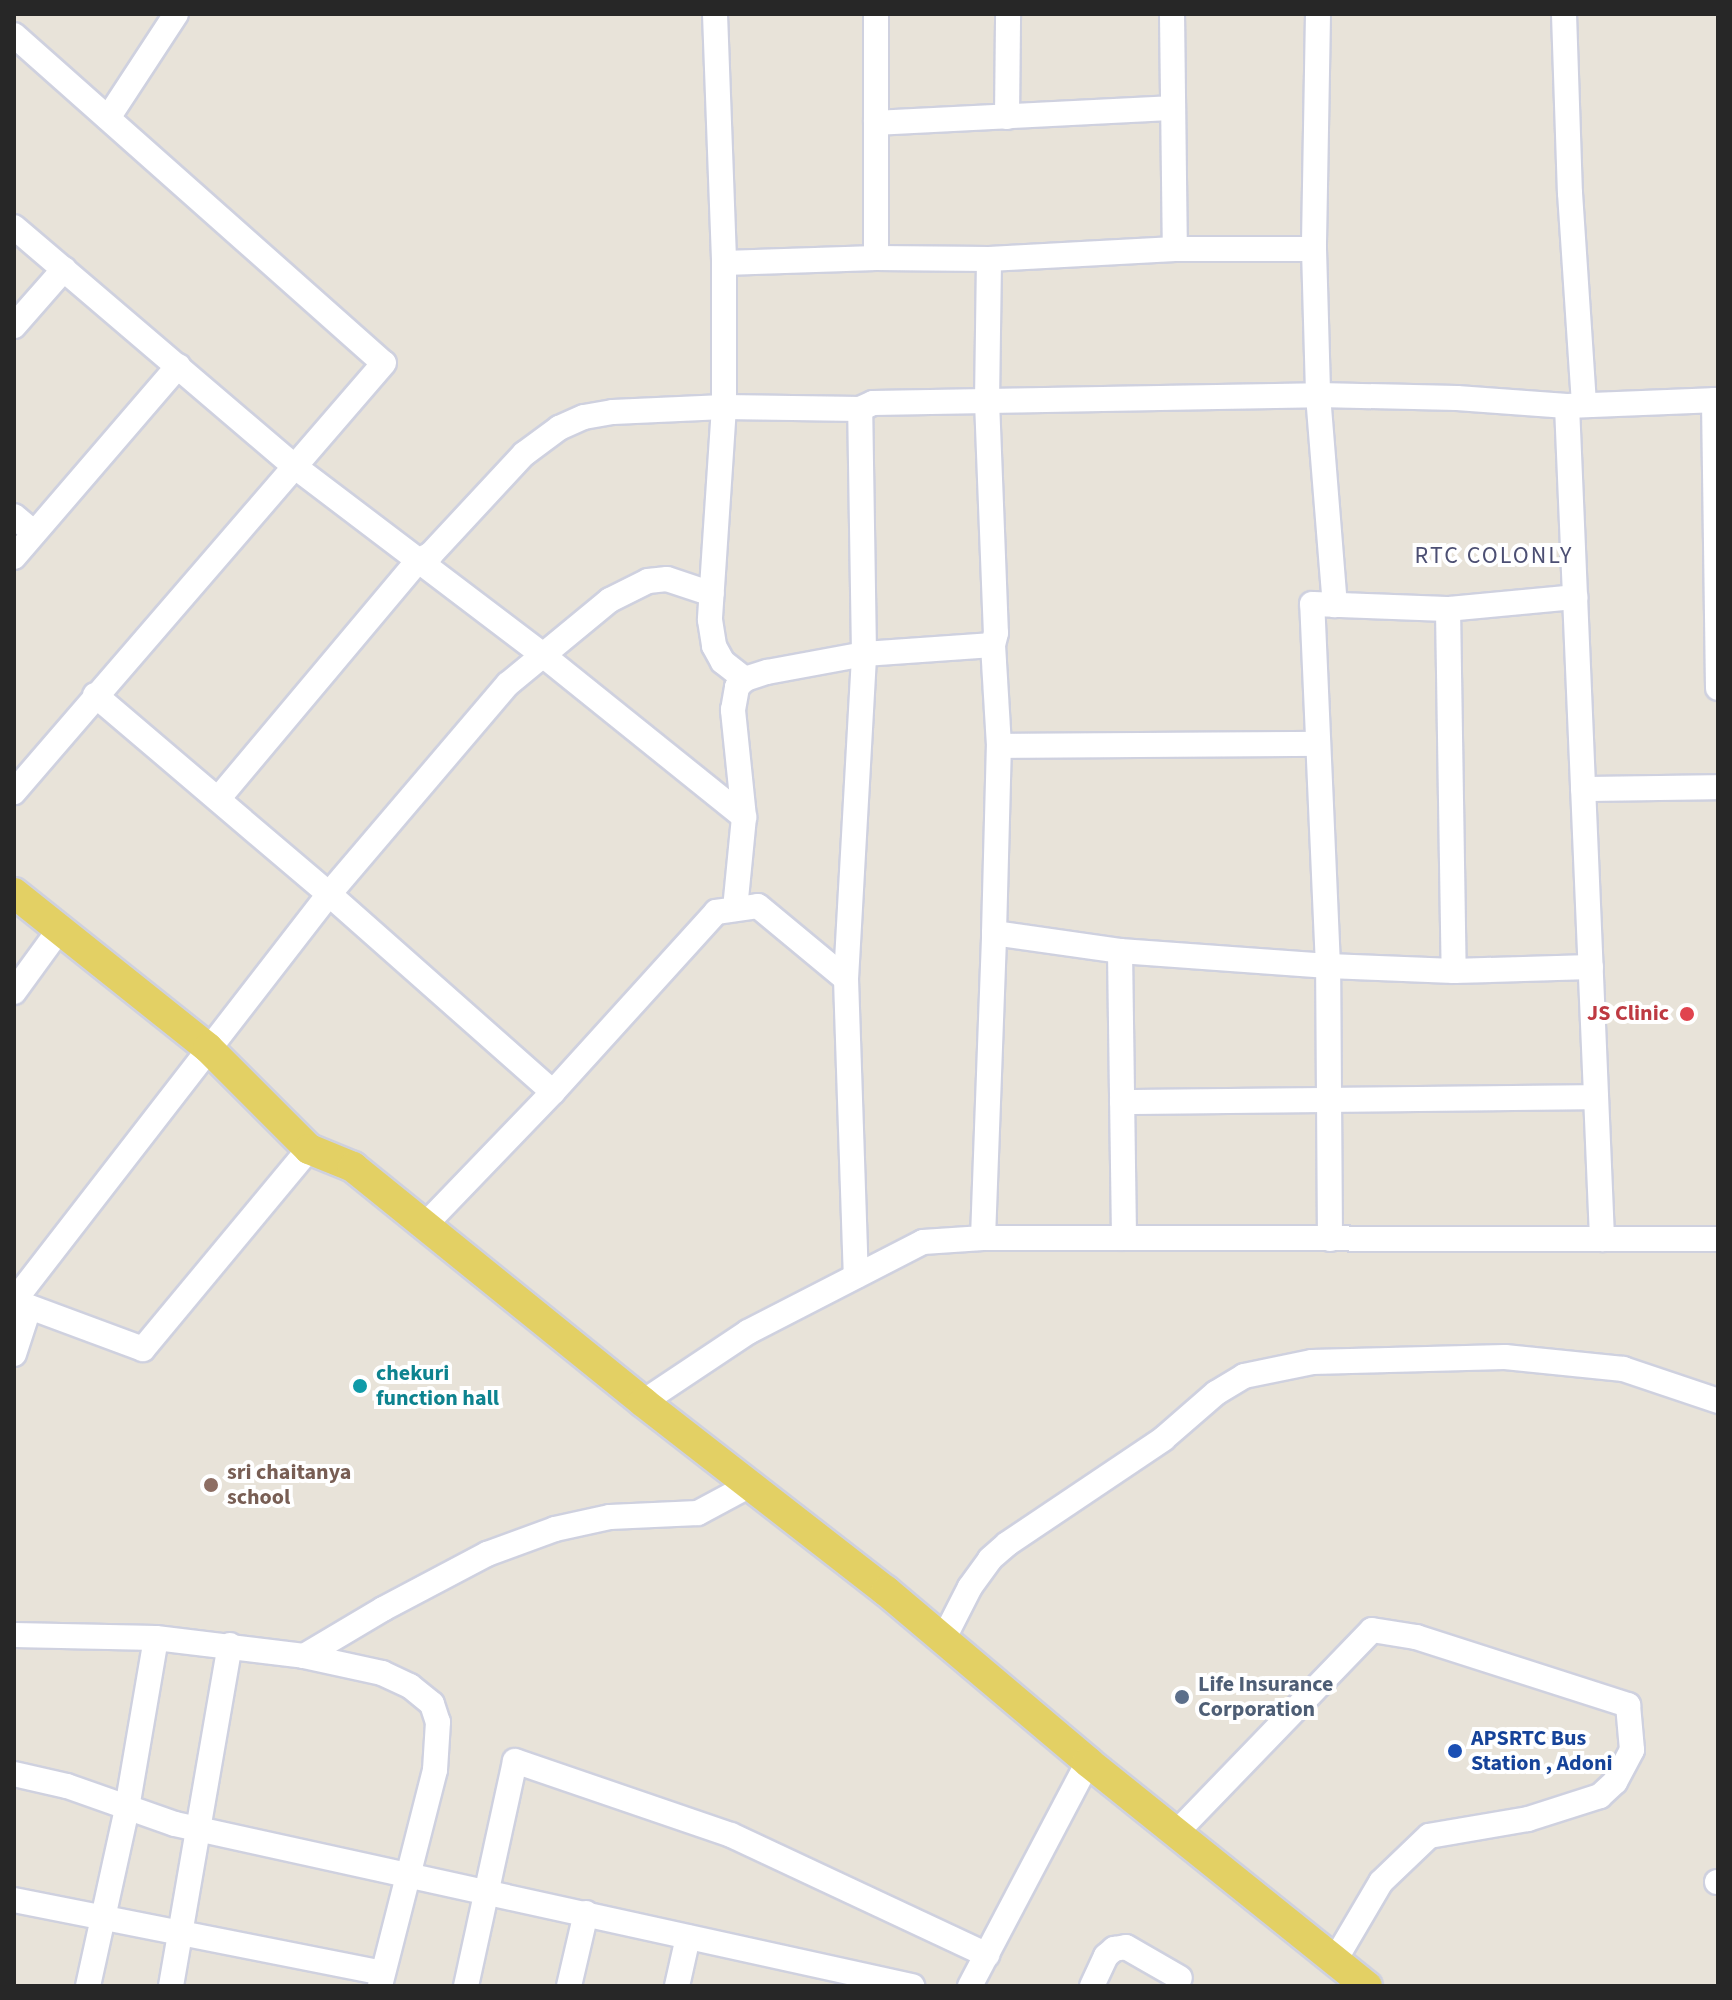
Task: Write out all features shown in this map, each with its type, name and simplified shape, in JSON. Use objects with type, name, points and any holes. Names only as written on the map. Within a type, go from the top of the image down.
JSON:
[{"type":"main road","points":[[14,893],[208,1048],[309,1149],[353,1167],[943,1640],[1088,1762],[1367,1986]]},
{"type":"street","points":[[108,118],[176,14]]},
{"type":"street","points":[[715,14],[724,263],[724,407],[710,620],[714,646],[723,662],[745,679]]},
{"type":"street","points":[[876,14],[876,258]]},
{"type":"street","points":[[1007,117],[1008,14]]},
{"type":"street","points":[[1172,14],[1175,249]]},
{"type":"street","points":[[1318,14],[1314,249],[1318,395],[1335,605]]},
{"type":"street","points":[[1564,14],[1576,406],[1575,597],[1602,1239]]},
{"type":"street","points":[[14,35],[384,363],[14,792]]},
{"type":"street","points":[[876,123],[1173,108]]},
{"type":"street","points":[[14,227],[294,466],[544,656],[744,817]]},
{"type":"street","points":[[724,263],[876,258],[989,259],[1175,249],[1314,249]]},
{"type":"street","points":[[983,1238],[999,746],[993,645],[996,633],[987,401],[989,259]]},
{"type":"street","points":[[14,326],[64,269]]},
{"type":"street","points":[[14,557],[178,366]]},
{"type":"street","points":[[218,799],[418,561],[431,554],[524,454],[559,428],[584,417],[613,412],[724,407],[860,409],[873,403],[1318,395],[1457,398],[1576,406],[1716,400],[1718,688]]},
{"type":"street","points":[[856,1276],[846,979],[864,654],[860,409]]},
{"type":"street","points":[[14,516],[34,533]]},
{"type":"street","points":[[309,1149],[143,1349],[14,1301],[329,894],[508,684],[610,600],[648,581],[667,579],[712,594]]},
{"type":"street","points":[[1330,1239],[1328,966],[1312,604],[1448,609],[1575,597]]},
{"type":"street","points":[[1448,609],[1454,971]]},
{"type":"street","points":[[735,909],[744,817],[733,710],[737,687],[745,679],[864,654],[993,645]]},
{"type":"street","points":[[95,695],[329,894],[553,1092]]},
{"type":"street","points":[[999,746],[1318,744]]},
{"type":"street","points":[[1583,789],[1718,787]]},
{"type":"street","points":[[425,1225],[553,1092],[716,912],[758,906],[846,979]]},
{"type":"street","points":[[14,992],[59,930]]},
{"type":"street","points":[[994,933],[1120,951],[1328,966],[1454,971],[1591,967]]},
{"type":"street","points":[[1120,951],[1124,1238]]},
{"type":"street","points":[[1122,1102],[1596,1097]]},
{"type":"street","points":[[643,1402],[748,1332],[923,1242],[983,1238],[1718,1239]]},
{"type":"street","points":[[14,1354],[29,1308]]},
{"type":"street","points":[[943,1640],[970,1587],[990,1559],[1007,1544],[1163,1439],[1216,1393],[1244,1376],[1312,1362],[1505,1357],[1623,1369],[1718,1401]]},
{"type":"street","points":[[304,1656],[383,1609],[487,1554],[555,1529],[610,1517],[698,1513],[750,1485]]},
{"type":"street","points":[[1176,1833],[1372,1630],[1416,1637],[1628,1705],[1632,1750],[1615,1782],[1600,1796],[1528,1819],[1429,1836],[1381,1882],[1335,1960]]},
{"type":"street","points":[[14,1635],[156,1638],[304,1656],[382,1673],[410,1686],[432,1704],[438,1722],[435,1770],[381,1980],[179,1933],[14,1900]]},
{"type":"street","points":[[88,1986],[127,1808],[156,1638]]},
{"type":"street","points":[[171,1986],[230,1645]]},
{"type":"street","points":[[466,1986],[515,1761],[731,1835],[987,1955]]},
{"type":"street","points":[[970,1986],[1088,1762]]},
{"type":"street","points":[[14,1774],[67,1786],[127,1808],[200,1829],[586,1913],[849,1980],[912,1986]]},
{"type":"street","points":[[569,1986],[586,1913]]},
{"type":"street","points":[[677,1986],[688,1937]]},
{"type":"street","points":[[1092,1986],[1106,1956],[1114,1949],[1126,1947],[1180,1978]]},
{"type":"place","name":"JS Clinic","points":[[1687,1014]]},
{"type":"place","name":"chekuri function hall","points":[[360,1386]]},
{"type":"place","name":"sri chaitanya school","points":[[211,1485]]},
{"type":"place","name":"Life Insurance Corporation","points":[[1182,1697]]},
{"type":"place","name":"APSRTC Bus Station , Adoni","points":[[1455,1751]]},
{"type":"district","name":"RTC COLONLY","points":[[1494,556]]}]
